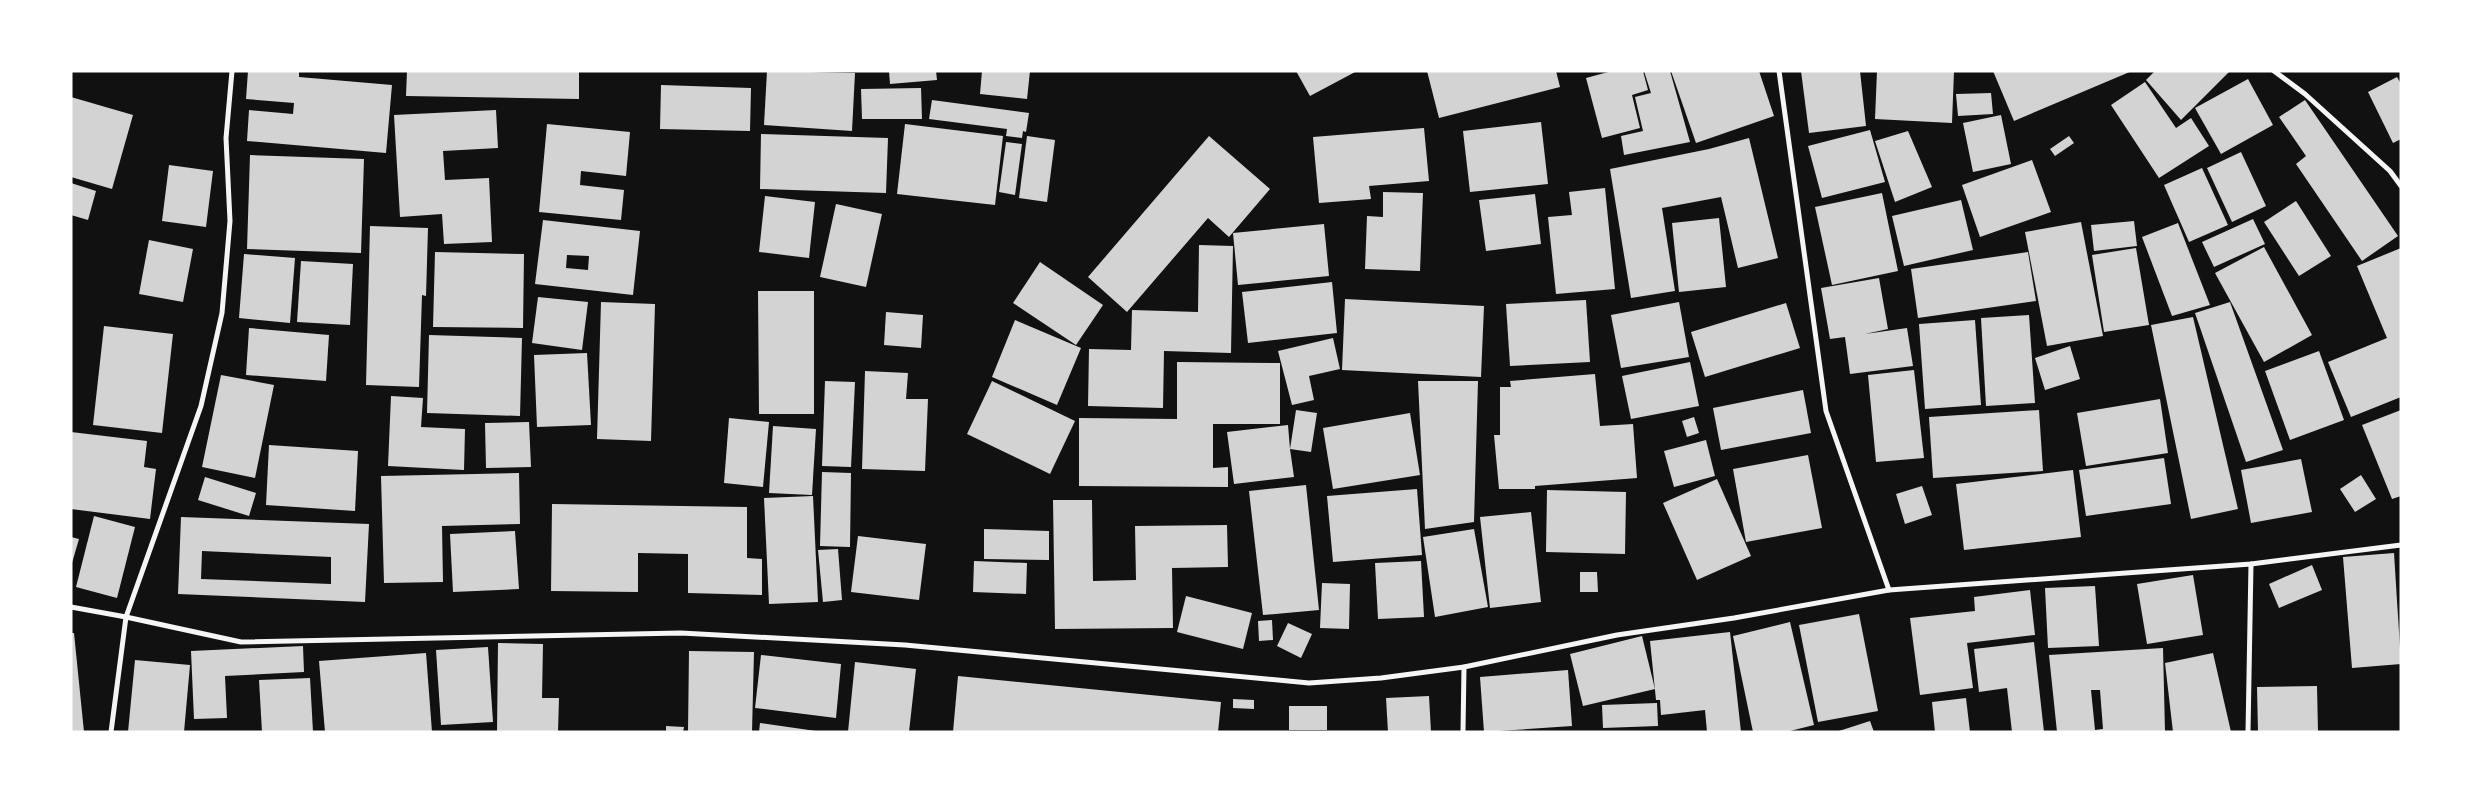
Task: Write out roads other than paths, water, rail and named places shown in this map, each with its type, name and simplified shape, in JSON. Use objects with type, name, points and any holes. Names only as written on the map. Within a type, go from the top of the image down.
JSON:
[{"type":"street","points":[[111,732],[126,617],[201,406],[222,312],[230,221],[226,138],[232,71]]},
{"type":"street","points":[[1779,71],[1826,411],[1889,590]]},
{"type":"street","points":[[2274,71],[2305,94],[2390,171],[2401,186]]},
{"type":"street","points":[[71,608],[126,617],[241,642],[681,633],[906,645],[1309,683],[1381,678],[1464,668],[1617,635],[1734,618],[1889,590],[2251,564],[2401,545]]},
{"type":"street","points":[[2248,732],[2251,564]]},
{"type":"street","points":[[1463,732],[1464,668]]}]
